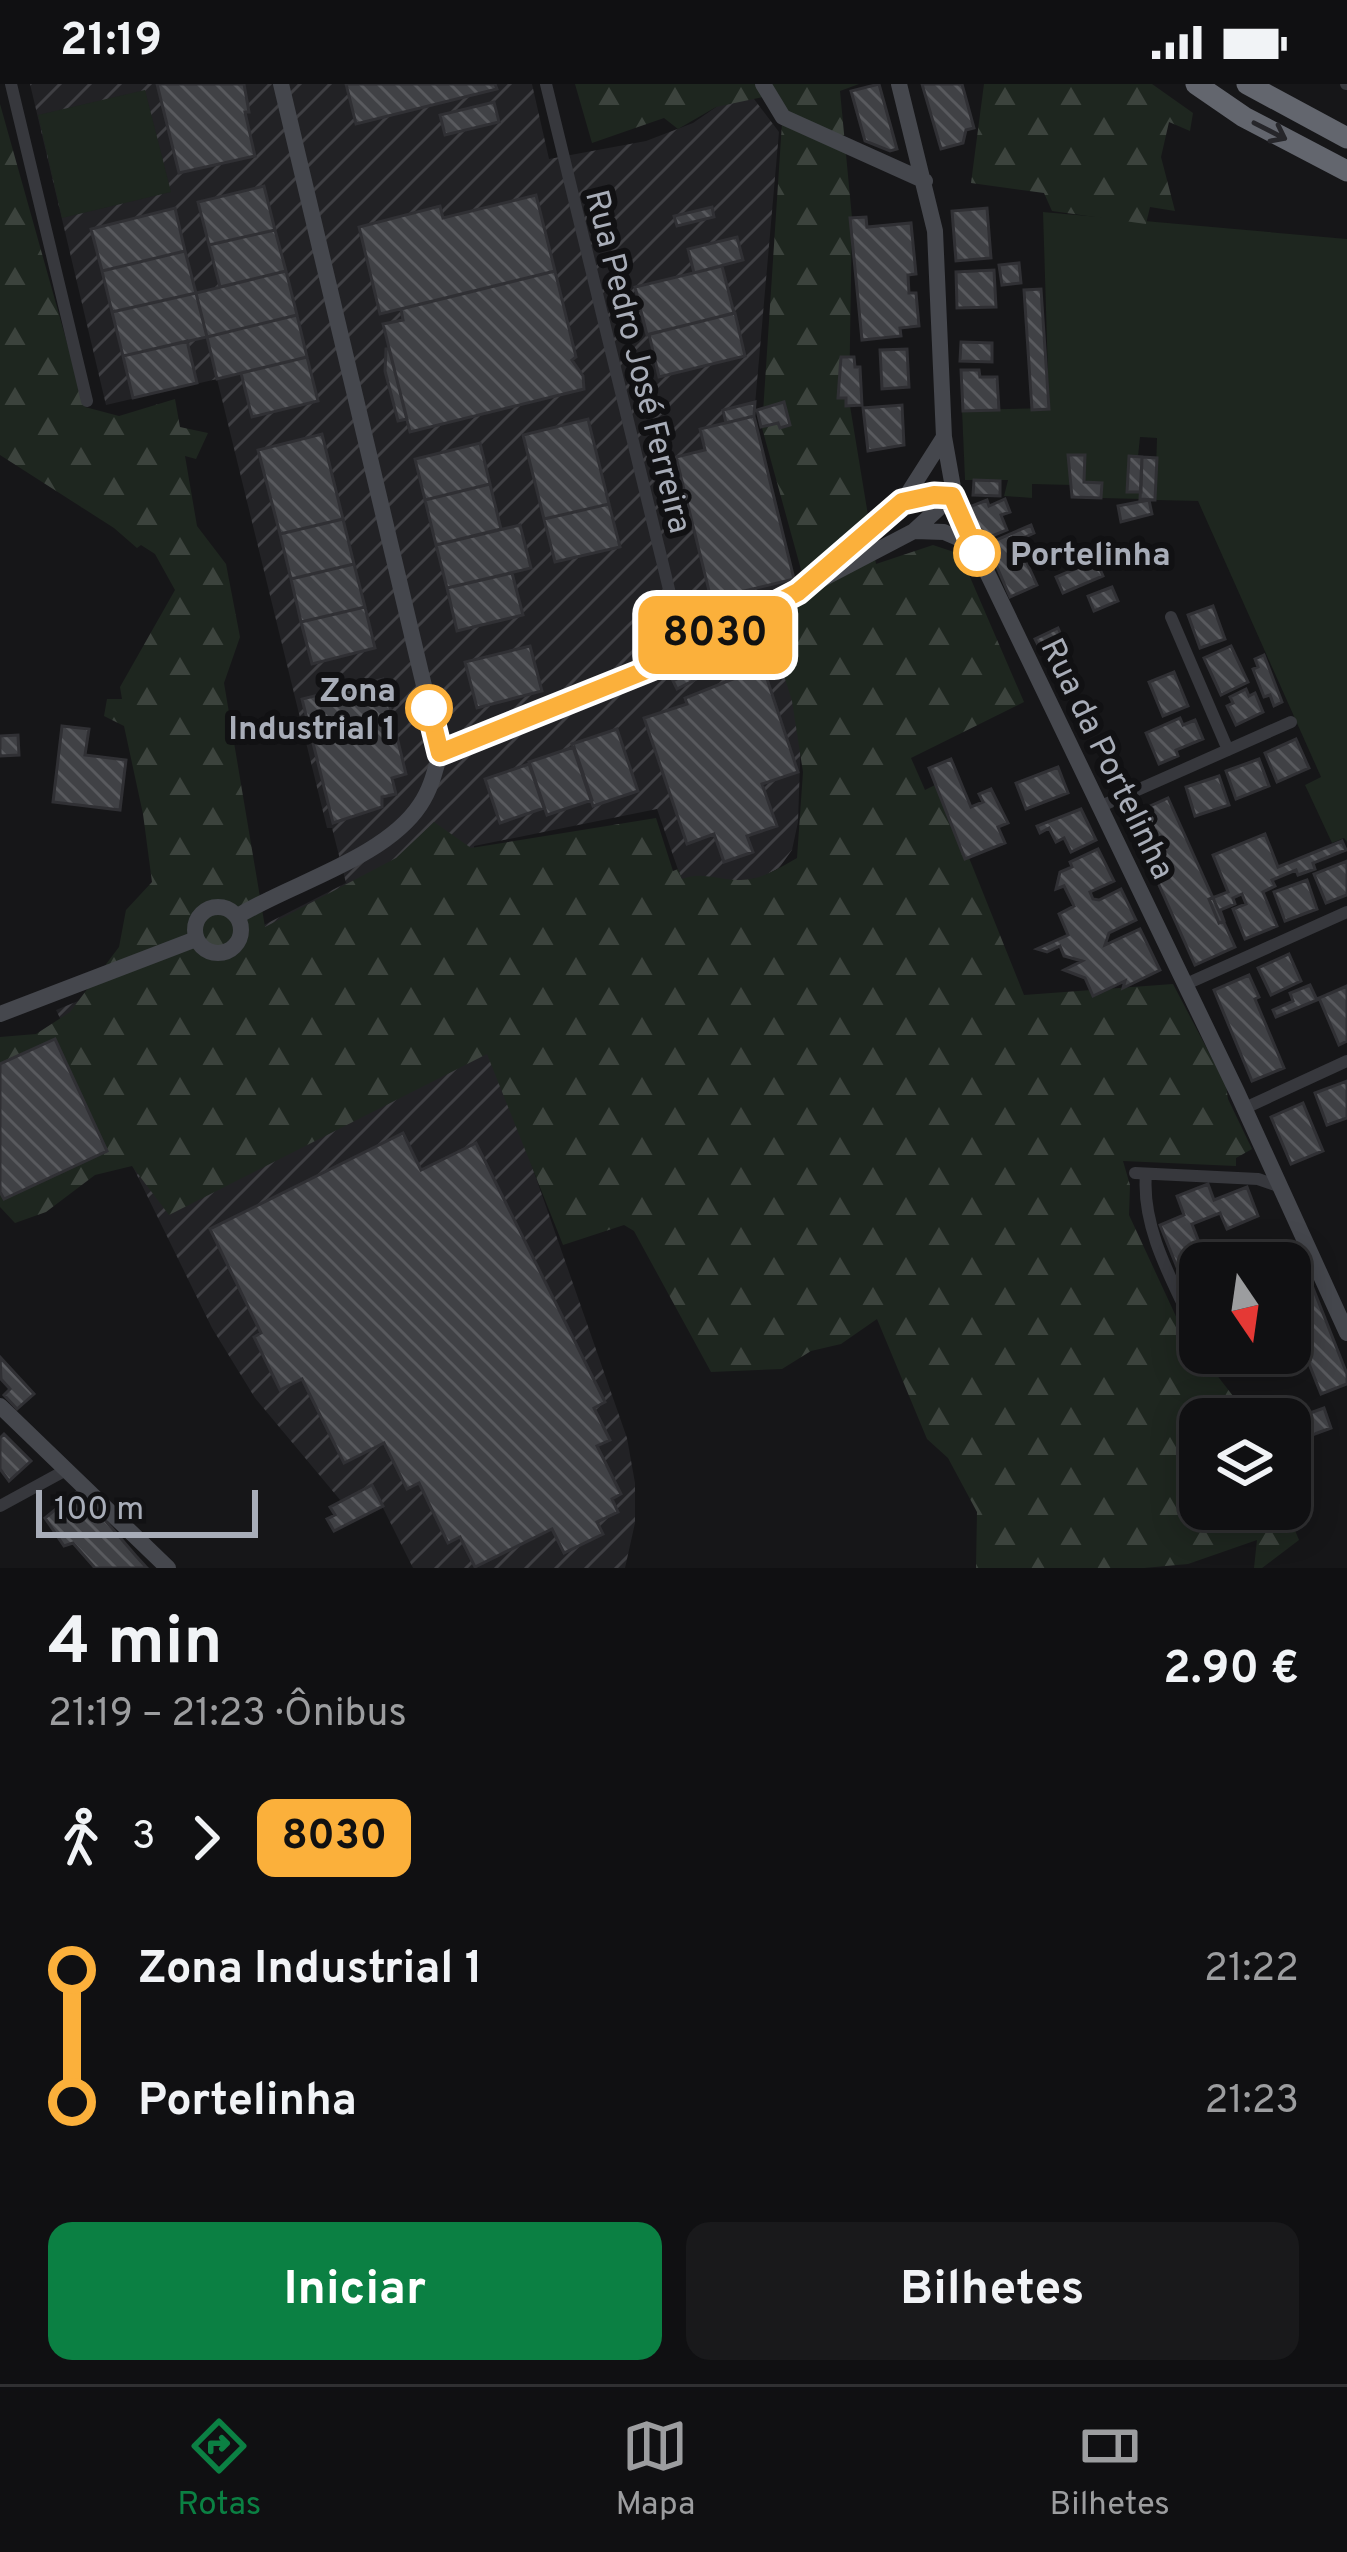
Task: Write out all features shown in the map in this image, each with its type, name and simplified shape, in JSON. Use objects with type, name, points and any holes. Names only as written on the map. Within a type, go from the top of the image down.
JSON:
[{"type":"highway","points":[[1196,84],[1244,117],[1347,171]]},
{"type":"highway","points":[[1246,84],[1347,138]]},
{"type":"street","points":[[11,84],[87,401]]},
{"type":"street","points":[[238,916],[382,841],[412,817],[423,801],[440,753],[281,84]]},
{"type":"street","name":"Rua Pedro José Ferreira","points":[[546,84],[684,651]]},
{"type":"street","points":[[763,84],[784,117],[802,128],[925,181]]},
{"type":"street","name":"Rua da Portelinha","points":[[899,84],[935,231],[944,437],[952,496],[1245,1108],[1347,1333]]},
{"type":"street","points":[[798,592],[902,502],[944,437]]},
{"type":"street","points":[[440,753],[620,682],[684,651],[914,531],[952,496]]},
{"type":"street","points":[[902,502],[952,496]]},
{"type":"street","points":[[914,531],[944,532],[972,544]]},
{"type":"street","points":[[1171,617],[1228,750]]},
{"type":"street","points":[[1099,807],[1291,722]]},
{"type":"street","points":[[226,907],[238,916],[240,939],[230,950],[214,953],[196,939],[195,924],[204,911],[226,907]]},
{"type":"street","points":[[1184,985],[1347,912]]},
{"type":"street","points":[[0,1014],[196,939]]},
{"type":"street","points":[[1245,1108],[1347,1061]]},
{"type":"street","points":[[1179,1293],[1153,1233],[1140,1173],[1258,1179],[1281,1187]]},
{"type":"street","points":[[0,1406],[168,1568]]},
{"type":"street","points":[[0,1506],[66,1470]]},
{"type":"shaded area","points":[[30,84],[532,84],[549,159],[646,141],[693,123],[745,87],[779,132],[754,416],[794,579],[784,620],[801,735],[798,822],[792,850],[779,868],[760,878],[684,887],[657,809],[474,846],[491,1049],[627,1438],[635,1483],[635,1523],[625,1568],[413,1568],[382,1506],[334,1531],[327,1519],[334,1515],[330,1507],[341,1501],[255,1398],[212,1328],[56,1010],[260,927],[346,883],[332,828],[327,828],[217,379],[106,405]]},
{"type":"green space","points":[[575,84],[859,84],[840,91],[852,218],[849,400],[876,564],[933,545],[960,554],[1024,702],[911,758],[925,790],[939,783],[1024,995],[1173,984],[1226,1085],[1252,1149],[1236,1158],[1236,1166],[1123,1161],[1130,1185],[1129,1215],[1179,1323],[1179,1374],[1216,1374],[1235,1398],[1179,1398],[1179,1530],[1295,1530],[1299,1540],[1262,1568],[1254,1568],[1257,1540],[1188,1564],[976,1568],[977,1512],[948,1458],[927,1439],[877,1319],[841,1344],[811,1351],[782,1369],[711,1372],[634,1231],[624,1225],[563,1245],[487,1054],[169,1215],[132,1166],[95,1175],[46,1212],[15,1223],[0,1207],[0,1037],[36,1034],[70,1012],[119,947],[126,910],[152,882],[124,726],[104,716],[107,699],[122,699],[120,687],[175,590],[155,554],[141,545],[137,548],[114,528],[0,455],[0,104],[85,407],[119,416],[175,399],[180,427],[208,433],[196,459],[185,456],[197,526],[226,564],[240,637],[224,683],[265,927],[396,858],[434,822],[471,848],[656,818],[673,871],[678,869],[682,879],[749,879],[797,858],[803,772],[792,701],[765,615],[808,595],[762,428],[782,123],[763,97],[716,107],[678,129],[664,118],[592,143]]},
{"type":"green space","points":[[984,84],[1152,84],[1193,113],[1190,131],[1169,122],[1161,157],[1175,211],[1150,207],[1146,224],[1052,211],[1044,193],[971,183]]},
{"type":"green space","points":[[145,90],[171,192],[62,218],[38,115]]},
{"type":"green space","points":[[1043,212],[1347,239],[1347,842],[1344,838],[1332,843],[1305,785],[1321,777],[1198,501],[1155,500],[1157,438],[1140,437],[1138,457],[1129,457],[1127,491],[1141,492],[1140,499],[1101,498],[1085,482],[1085,456],[1068,456],[1071,485],[1032,484],[1032,498],[1004,496],[1008,480],[965,480],[962,410],[1049,408]]},
{"type":"building","points":[[157,84],[244,84],[255,156],[179,173]]},
{"type":"building","points":[[346,84],[495,84],[497,89],[356,124]]},
{"type":"building","points":[[879,84],[897,149],[890,151],[865,141],[851,91]]},
{"type":"building","points":[[922,84],[962,84],[974,128],[966,130],[963,143],[941,149]]},
{"type":"building","points":[[494,102],[499,122],[445,135],[440,115]]},
{"type":"building","points":[[264,186],[275,230],[209,245],[198,202]]},
{"type":"building","points":[[536,195],[555,271],[380,314],[359,227],[440,206],[443,218]]},
{"type":"building","points":[[712,207],[714,217],[677,226],[674,216]]},
{"type":"building","points":[[175,208],[185,251],[102,271],[91,229]]},
{"type":"building","points":[[987,208],[991,258],[956,261],[952,211]]},
{"type":"building","points":[[866,217],[867,227],[911,223],[916,274],[908,275],[909,293],[916,293],[919,326],[900,328],[901,336],[862,340],[850,218]]},
{"type":"building","points":[[275,230],[286,271],[220,287],[209,245]]},
{"type":"building","points":[[737,237],[743,260],[694,273],[688,249]]},
{"type":"building","points":[[185,251],[196,293],[112,312],[102,271]]},
{"type":"building","points":[[1019,263],[1021,283],[1002,285],[999,265]]},
{"type":"building","points":[[722,266],[734,313],[647,335],[635,287]]},
{"type":"building","points":[[994,270],[996,307],[957,308],[956,272]]},
{"type":"building","points":[[286,271],[297,315],[207,337],[196,293]]},
{"type":"building","points":[[555,271],[576,357],[572,360],[583,376],[584,389],[410,432],[383,324],[403,320],[401,309]]},
{"type":"building","points":[[1041,289],[1049,409],[1032,410],[1024,290]]},
{"type":"building","points":[[196,293],[207,337],[123,356],[112,312]]},
{"type":"building","points":[[735,313],[745,356],[659,377],[649,334]]},
{"type":"building","points":[[297,315],[307,357],[217,379],[207,337]]},
{"type":"building","points":[[187,341],[197,383],[133,398],[123,356]]},
{"type":"building","points":[[961,342],[992,343],[992,362],[960,361]]},
{"type":"building","points":[[386,349],[407,419],[398,421],[385,371]]},
{"type":"building","points":[[907,349],[909,387],[882,389],[880,350]]},
{"type":"building","points":[[307,357],[318,401],[252,417],[241,373]]},
{"type":"building","points":[[841,357],[854,357],[855,367],[860,367],[862,405],[846,406],[846,398],[838,398]]},
{"type":"building","points":[[961,370],[997,377],[999,410],[963,411]]},
{"type":"building","points":[[755,402],[754,416],[726,423],[723,410]]},
{"type":"building","points":[[784,402],[790,425],[761,427],[757,410]]},
{"type":"building","points":[[902,405],[904,445],[868,451],[863,408]]},
{"type":"building","points":[[754,416],[794,579],[711,599],[676,457],[705,450],[700,429]]},
{"type":"building","points":[[588,419],[609,504],[544,519],[523,435]]},
{"type":"building","points":[[322,434],[343,519],[280,534],[258,450]]},
{"type":"building","points":[[480,443],[490,484],[425,500],[415,459]]},
{"type":"building","points":[[1068,455],[1085,455],[1084,482],[1102,483],[1101,498],[1072,497]]},
{"type":"building","points":[[1129,456],[1142,457],[1141,492],[1127,492]]},
{"type":"building","points":[[1142,457],[1157,458],[1155,500],[1140,499]]},
{"type":"building","points":[[974,480],[1000,481],[1000,496],[973,495]]},
{"type":"building","points":[[490,484],[501,529],[436,545],[425,500]]},
{"type":"building","points":[[1005,499],[1010,512],[1001,515],[1007,530],[982,540],[969,507]]},
{"type":"building","points":[[1149,500],[1152,514],[1121,522],[1118,506]]},
{"type":"building","points":[[609,504],[620,547],[555,562],[544,519]]},
{"type":"building","points":[[343,519],[354,564],[291,579],[280,534]]},
{"type":"building","points":[[520,525],[531,568],[447,588],[436,545]]},
{"type":"building","points":[[1031,525],[1034,533],[1017,541],[1037,585],[1010,597],[987,544]]},
{"type":"building","points":[[1096,560],[1103,576],[1063,593],[1056,577]]},
{"type":"building","points":[[354,564],[365,607],[301,622],[291,579]]},
{"type":"building","points":[[512,573],[523,615],[457,631],[447,588]]},
{"type":"building","points":[[1112,587],[1118,601],[1094,611],[1088,596]]},
{"type":"building","points":[[1213,606],[1225,639],[1200,648],[1188,615]]},
{"type":"building","points":[[365,607],[375,648],[312,664],[301,622]]},
{"type":"building","points":[[1058,628],[1070,655],[1048,665],[1035,639]]},
{"type":"building","points":[[750,641],[755,649],[677,689],[673,681]]},
{"type":"building","points":[[530,646],[542,691],[477,708],[465,662]]},
{"type":"building","points":[[1231,646],[1248,682],[1221,695],[1204,658]]},
{"type":"building","points":[[1264,655],[1282,702],[1274,706],[1270,695],[1264,697],[1253,669],[1258,667],[1255,659]]},
{"type":"building","points":[[763,667],[798,772],[762,784],[777,826],[747,836],[753,852],[724,862],[714,834],[687,844],[644,718],[687,704],[685,698]]},
{"type":"building","points":[[1174,672],[1188,706],[1163,716],[1149,682]]},
{"type":"building","points":[[383,679],[406,774],[392,778],[396,794],[382,797],[382,807],[333,823],[302,699]]},
{"type":"building","points":[[1246,689],[1249,696],[1255,693],[1263,712],[1236,725],[1227,706],[1233,703],[1230,697]]},
{"type":"building","points":[[1180,718],[1183,725],[1195,720],[1203,739],[1176,750],[1178,756],[1159,764],[1146,733]]},
{"type":"building","points":[[62,726],[89,729],[85,755],[126,760],[120,810],[53,802]]},
{"type":"building","points":[[617,729],[638,791],[593,806],[572,744]]},
{"type":"building","points":[[18,735],[19,755],[0,756],[0,736]]},
{"type":"building","points":[[1296,739],[1309,768],[1277,782],[1265,753]]},
{"type":"building","points":[[574,747],[592,800],[547,815],[529,762]]},
{"type":"building","points":[[951,759],[971,807],[983,802],[979,794],[991,789],[1008,823],[998,827],[1005,843],[965,859],[929,768]]},
{"type":"building","points":[[1259,759],[1269,786],[1236,799],[1226,771]]},
{"type":"building","points":[[529,764],[544,808],[500,823],[485,779]]},
{"type":"building","points":[[1058,767],[1068,793],[1026,809],[1016,783]]},
{"type":"building","points":[[1219,776],[1229,805],[1195,816],[1186,787]]},
{"type":"building","points":[[1168,798],[1235,947],[1195,965],[1128,816]]},
{"type":"building","points":[[1081,809],[1096,840],[1071,852],[1064,838],[1056,842],[1049,828],[1040,833],[1037,826]]},
{"type":"building","points":[[1265,834],[1278,867],[1342,841],[1346,850],[1313,863],[1315,869],[1298,875],[1296,870],[1272,880],[1275,886],[1263,892],[1277,926],[1245,939],[1233,909],[1246,904],[1242,894],[1233,898],[1235,904],[1220,910],[1224,921],[1219,923],[1209,899],[1228,892],[1213,855]]},
{"type":"building","points":[[1098,849],[1114,881],[1090,892],[1093,899],[1121,889],[1136,920],[1109,933],[1105,945],[1140,929],[1160,970],[1093,996],[1085,978],[1064,970],[1082,961],[1064,956],[1060,946],[1047,952],[1037,949],[1068,935],[1059,914],[1074,906],[1064,886],[1056,889],[1060,872]]},
{"type":"building","points":[[1347,861],[1347,895],[1326,903],[1314,874]]},
{"type":"building","points":[[1307,880],[1317,909],[1285,921],[1274,892]]},
{"type":"building","points":[[1289,954],[1301,981],[1271,995],[1258,968]]},
{"type":"building","points":[[1249,975],[1284,1068],[1252,1081],[1214,990]]},
{"type":"building","points":[[1310,985],[1317,1000],[1276,1017],[1273,1010],[1293,1001],[1290,993]]},
{"type":"building","points":[[1347,986],[1347,1041],[1339,1045],[1319,998]]},
{"type":"building","points":[[55,1039],[107,1151],[4,1199],[0,1192],[0,1064]]},
{"type":"building","points":[[1347,1081],[1347,1118],[1327,1125],[1315,1093]]},
{"type":"building","points":[[1303,1103],[1323,1151],[1291,1164],[1271,1117]]},
{"type":"building","points":[[403,1133],[421,1170],[476,1143],[605,1402],[594,1408],[610,1440],[597,1446],[621,1494],[612,1499],[618,1512],[597,1522],[603,1534],[564,1553],[552,1529],[475,1567],[460,1537],[448,1543],[419,1483],[407,1489],[384,1443],[344,1463],[302,1379],[280,1390],[254,1337],[261,1333],[210,1229]]},
{"type":"building","points":[[1208,1184],[1214,1200],[1247,1187],[1258,1216],[1227,1229],[1220,1213],[1192,1224],[1199,1242],[1179,1242],[1179,1272],[1160,1225],[1184,1215],[1177,1196]]},
{"type":"building","points":[[1311,1289],[1347,1374],[1347,1384],[1321,1394],[1311,1369]]},
{"type":"building","points":[[0,1357],[34,1394],[17,1409],[4,1395],[10,1389],[1,1379]]},
{"type":"building","points":[[1324,1408],[1331,1428],[1311,1435],[1311,1413]]},
{"type":"building","points":[[4,1434],[31,1461],[9,1481],[0,1469]]},
{"type":"building","points":[[372,1485],[383,1506],[334,1531],[327,1519],[335,1515],[330,1507]]},
{"type":"building","points":[[79,1490],[147,1568],[95,1568],[73,1543],[64,1546],[45,1518]]},
{"type":"bus line","name":"8030","points":[[429,708],[440,753],[620,682],[798,592],[902,502],[952,496],[977,553]]},
{"type":"place","name":"Portelinha","points":[[977,553]]},
{"type":"place","name":"Zona Industrial 1","points":[[429,708]]}]
